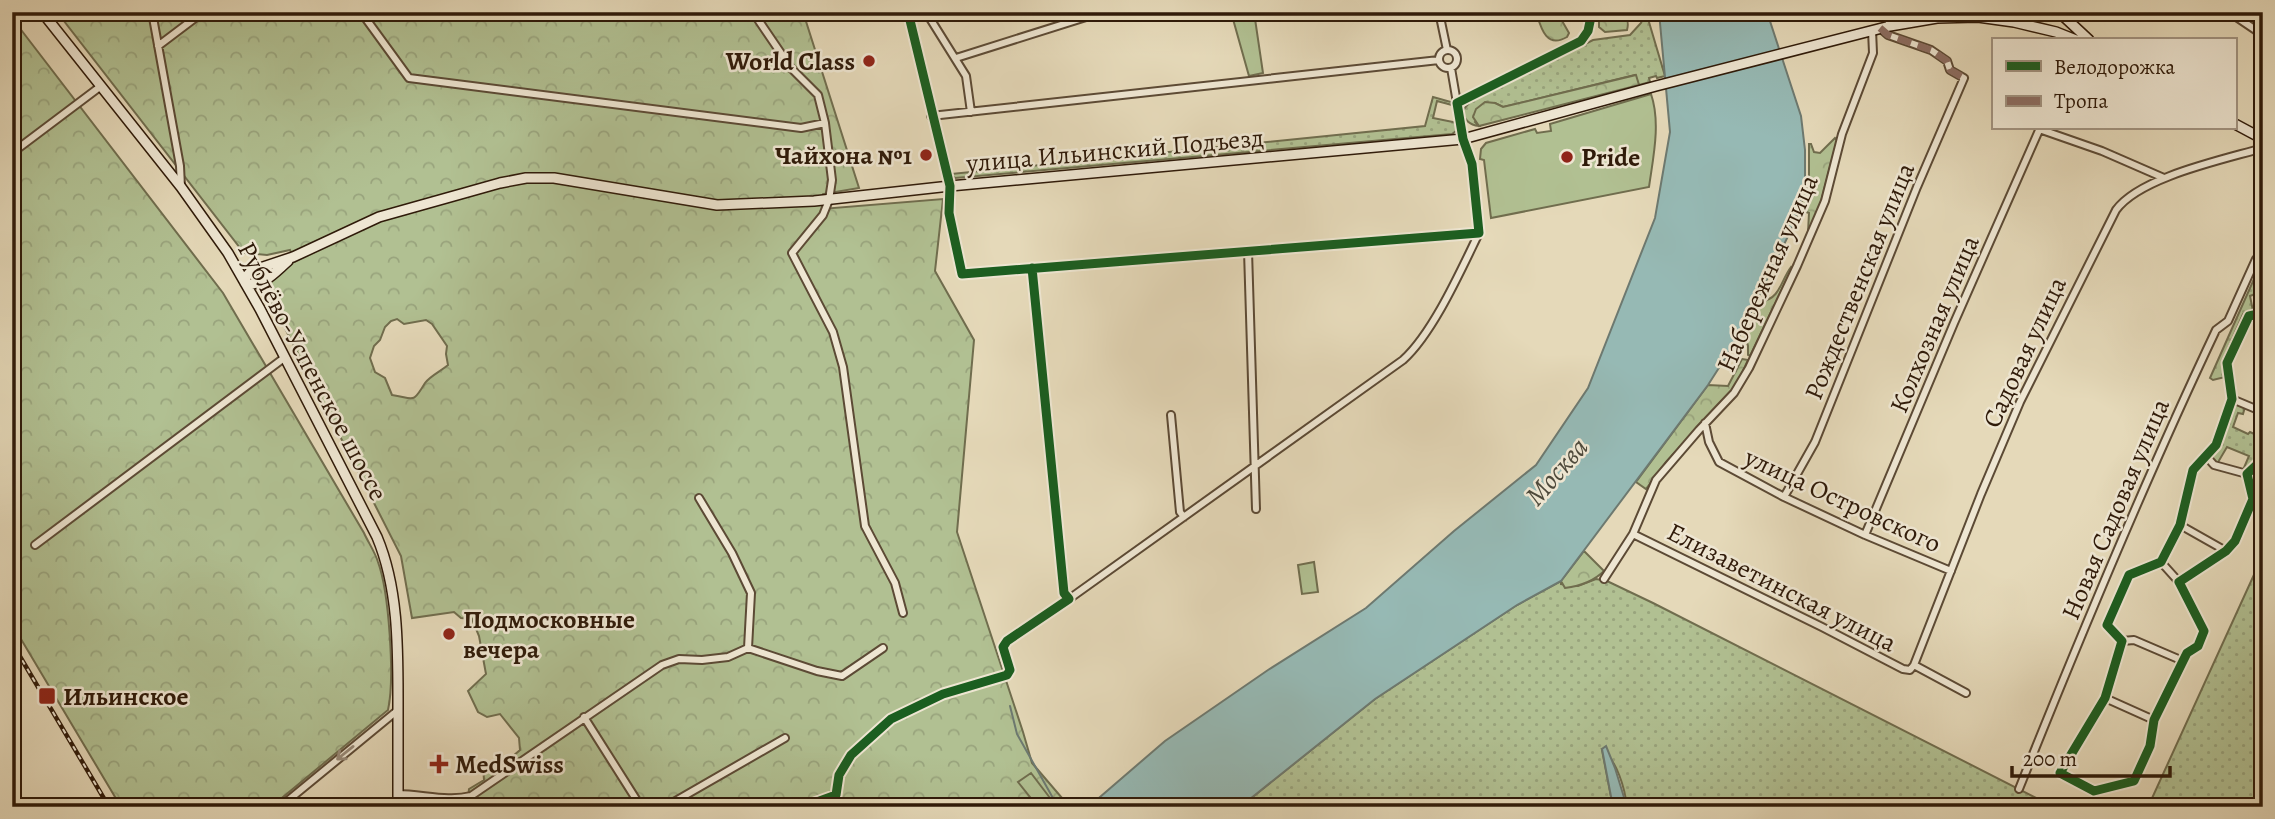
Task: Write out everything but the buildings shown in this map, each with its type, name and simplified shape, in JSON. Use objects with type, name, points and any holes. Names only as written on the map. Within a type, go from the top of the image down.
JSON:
[{"type":"main road","name":"Рублёво-Успенское шоссе","points":[[42,12],[181,187],[228,253],[260,309],[383,551],[394,606],[398,668],[398,807]]},
{"type":"main road","points":[[1881,28],[1892,12]]},
{"type":"main road","points":[[2059,12],[2087,38]]},
{"type":"main road","name":"улица Ильинский Подъезд","points":[[257,269],[293,257],[379,217],[526,178],[554,178],[717,205],[830,200],[950,186],[1463,139],[1881,28],[1937,18],[1978,17],[2014,22],[2069,38]]},
{"type":"main road","points":[[2236,125],[2263,139]]},
{"type":"main road","points":[[228,253],[240,263],[262,273],[264,281],[259,296],[260,309]]},
{"type":"main road","name":"улица Ильинский Подъезд","points":[[264,281],[293,257]]},
{"type":"main road","points":[[257,269],[247,274],[245,283],[253,285],[264,281]]},
{"type":"street","points":[[152,12],[180,166],[181,187]]},
{"type":"street","points":[[158,46],[203,12]]},
{"type":"street","points":[[361,12],[409,78],[801,128],[825,123]]},
{"type":"street","points":[[757,12],[757,18],[791,68],[818,95],[825,123],[832,180],[830,200],[823,215],[792,253],[833,332],[843,367],[865,526],[895,583],[903,613]]},
{"type":"street","points":[[908,12],[950,186],[949,214],[962,274],[1479,233]]},
{"type":"street","points":[[926,12],[966,76],[971,112]]},
{"type":"street","points":[[956,58],[1102,12]]},
{"type":"street","points":[[1439,12],[1447,50]]},
{"type":"street","points":[[1457,103],[1581,41],[1588,31],[1592,12]]},
{"type":"street","points":[[2229,12],[2263,35]]},
{"type":"street","name":"Рождественская улица","points":[[1784,496],[1815,442],[1917,187],[1964,78],[1950,70],[1947,61],[1931,50],[1888,35],[1881,28]]},
{"type":"street","name":"Набережная улица","points":[[1604,579],[1633,534],[1656,480],[1740,384],[1825,201],[1842,134],[1881,28]]},
{"type":"street","points":[[1447,50],[1453,51],[1458,58],[1456,65],[1451,68],[1444,68],[1439,60],[1441,52],[1447,50]]},
{"type":"street","points":[[931,116],[1439,60]]},
{"type":"street","points":[[839,807],[836,795],[839,775],[851,755],[891,719],[943,694],[1007,675],[1010,670],[1003,647],[1007,640],[1069,599],[1412,352],[1428,329],[1479,233],[1472,166],[1463,139],[1451,68]]},
{"type":"street","points":[[12,153],[101,86]]},
{"type":"street","name":"Колхозная улица","points":[[1865,535],[1954,323],[2040,130]]},
{"type":"street","points":[[2043,130],[2102,151],[2164,178]]},
{"type":"street","name":"Садовая улица","points":[[1914,665],[2020,402],[2116,210],[2123,200],[2132,194],[2164,178],[2263,148]]},
{"type":"street","points":[[1248,251],[1256,509]]},
{"type":"street","name":"Новая Садовая улица","points":[[2019,789],[2082,633],[2177,413],[2216,330],[2228,321],[2256,259],[2263,255]]},
{"type":"street","points":[[1032,268],[1064,593],[1069,599]]},
{"type":"street","points":[[2183,662],[2134,640],[2122,641],[2106,625],[2129,575],[2161,562],[2180,525],[2193,470],[2216,445],[2232,399],[2227,363],[2249,316],[2263,313]]},
{"type":"street","points":[[35,545],[284,358]]},
{"type":"street","points":[[2232,399],[2263,412]]},
{"type":"street","points":[[1171,415],[1180,512],[1184,517]]},
{"type":"street","name":"улица Островского","points":[[1705,423],[1709,442],[1719,462],[1865,535],[1951,571]]},
{"type":"street","points":[[2206,456],[2214,465],[2247,474]]},
{"type":"street","points":[[2247,474],[2263,459]]},
{"type":"street","points":[[2179,582],[2226,551],[2235,541],[2253,499],[2247,474]]},
{"type":"street","points":[[699,498],[732,553],[751,593],[748,648]]},
{"type":"street","points":[[2180,525],[2226,551]]},
{"type":"street","name":"Елизаветинская улица","points":[[1633,534],[1903,669],[1910,670],[1914,665],[1966,693]]},
{"type":"street","points":[[2122,641],[2105,698],[2060,773],[2094,791],[2134,781],[2150,746],[2154,720],[2187,653],[2198,646],[2204,631],[2179,582],[2161,562]]},
{"type":"street","points":[[398,794],[459,799],[471,796],[662,665],[679,659],[728,657],[748,648],[817,671],[842,676],[883,648]]},
{"type":"street","points":[[2105,698],[2154,720]]},
{"type":"street","points":[[280,807],[398,710]]},
{"type":"street","points":[[584,718],[641,807]]},
{"type":"street","points":[[665,807],[785,738]]},
{"type":"street","points":[[803,807],[836,795]]},
{"type":"green space","points":[[57,12],[803,12],[859,188],[823,194],[822,209],[943,199],[935,271],[974,340],[957,532],[1032,763],[1068,805],[467,807],[469,789],[484,780],[483,766],[489,770],[505,763],[520,750],[519,738],[500,714],[487,717],[478,712],[468,691],[486,674],[479,636],[472,619],[461,618],[454,612],[412,618],[401,556],[266,291],[273,278],[294,260],[290,250],[267,255],[244,253]],"holes":[[[397,319],[404,324],[426,320],[432,324],[447,346],[448,365],[427,380],[412,398],[392,395],[385,378],[375,372],[370,358],[385,327]]]},
{"type":"green space","points":[[1231,12],[1254,12],[1263,73],[1249,76]]},
{"type":"green space","points":[[1536,12],[1557,12],[1569,33],[1567,37],[1560,40],[1549,39],[1542,30]]},
{"type":"green space","points":[[1599,12],[1622,12],[1628,21],[1627,30],[1605,32],[1599,27]]},
{"type":"green space","points":[[1646,12],[1665,76],[1649,78],[1650,82],[1639,85],[1635,75],[1503,107],[1495,103],[1475,122],[1479,126],[1470,123],[1465,117],[1462,111],[1470,102],[1593,40],[1630,35],[1641,23]]},
{"type":"green space","points":[[12,18],[223,293],[364,533],[378,562],[390,636],[391,678],[388,710],[271,807],[121,807],[12,624]]},
{"type":"green space","points":[[1636,75],[1639,85],[1479,126],[1473,117],[1476,109],[1485,102],[1503,107]]},
{"type":"green space","name":"Pride","points":[[1651,94],[1656,129],[1649,187],[1491,218],[1484,160],[1480,159],[1481,149],[1486,143],[1535,129],[1537,133],[1551,131],[1550,124]]},
{"type":"green space","points":[[1433,97],[1451,102],[1452,105],[1437,101],[1433,118],[1458,123],[1452,134],[955,178],[951,174],[1425,126]]},
{"type":"green space","points":[[1835,138],[1837,140],[1819,209],[1808,232],[1809,213],[1806,212],[1800,220],[1797,218],[1809,180],[1809,144],[1814,152],[1820,153]]},
{"type":"green space","points":[[2262,261],[2263,291],[2250,296],[2253,311],[2243,314],[2223,360],[2225,377],[2213,380],[2210,378]]},
{"type":"green space","points":[[1791,267],[1750,356],[1745,335],[1757,308],[1762,301],[1773,297]]},
{"type":"green space","points":[[1742,359],[1748,360],[1736,386],[1666,462],[1646,489],[1636,482],[1708,385],[1728,386]]},
{"type":"green space","points":[[2233,405],[2245,407],[2243,414],[2238,413],[2233,427],[2263,438],[2263,455],[2246,470],[2243,470],[2249,456],[2227,447],[2217,464],[2210,457],[2219,446]]},
{"type":"green space","points":[[1584,551],[1604,571],[1586,583],[1565,588],[1561,581]]},
{"type":"green space","points":[[2263,555],[2263,807],[2148,807]]},
{"type":"green space","points":[[1314,562],[1318,592],[1302,594],[1298,565]]},
{"type":"green space","points":[[1596,579],[1607,581],[1653,603],[2054,807],[1627,807],[1616,768],[1602,750],[1613,807],[1240,807],[1375,699],[1517,605],[1561,581],[1561,584],[1578,586]]},
{"type":"green space","points":[[1031,773],[1050,798],[1038,807],[1018,782]]},
{"type":"water","name":"Москва","points":[[1659,12],[1767,12],[1801,116],[1805,187],[1793,226],[1740,335],[1708,385],[1561,581],[1517,605],[1375,699],[1240,807],[1075,807],[1093,803],[1165,741],[1268,670],[1366,608],[1454,531],[1536,465],[1588,388],[1655,218],[1670,132]]},
{"type":"water","points":[[1606,746],[1627,807],[1613,807],[1602,749]]},
{"type":"waterway","points":[[1010,706],[1017,734],[1058,807]]},
{"type":"railway","points":[[12,643],[109,807]]},
{"type":"marked path","points":[[1880,28],[1888,35],[1931,50],[1947,61],[1950,70],[1964,78]]},
{"type":"cycle path","points":[[908,12],[950,186],[949,213],[962,274],[1479,233],[1472,164],[1463,139],[1457,103],[1581,41],[1588,31],[1592,12]]},
{"type":"cycle path","points":[[803,807],[836,795],[839,775],[851,755],[891,719],[943,694],[1007,675],[1010,670],[1003,647],[1007,641],[1069,599],[1064,593],[1032,268]]},
{"type":"cycle path","points":[[2263,313],[2249,316],[2227,363],[2232,399],[2216,445],[2193,470],[2180,525],[2161,562],[2129,575],[2107,625],[2122,641],[2105,698],[2060,773],[2094,791],[2134,781],[2150,746],[2154,720],[2187,653],[2198,646],[2204,631],[2179,582],[2226,551],[2235,541],[2253,499],[2247,474],[2263,459]]},
{"type":"place","name":"World Class","points":[[869,61]]},
{"type":"place","name":"Чайхона №1","points":[[926,155]]},
{"type":"place","name":"Pride","points":[[1567,157]]},
{"type":"place","name":"Подмосковные вечера","points":[[449,634]]},
{"type":"place","name":"Ильинское","points":[[47,696]]},
{"type":"place","name":"MedSwiss","points":[[439,764]]}]
